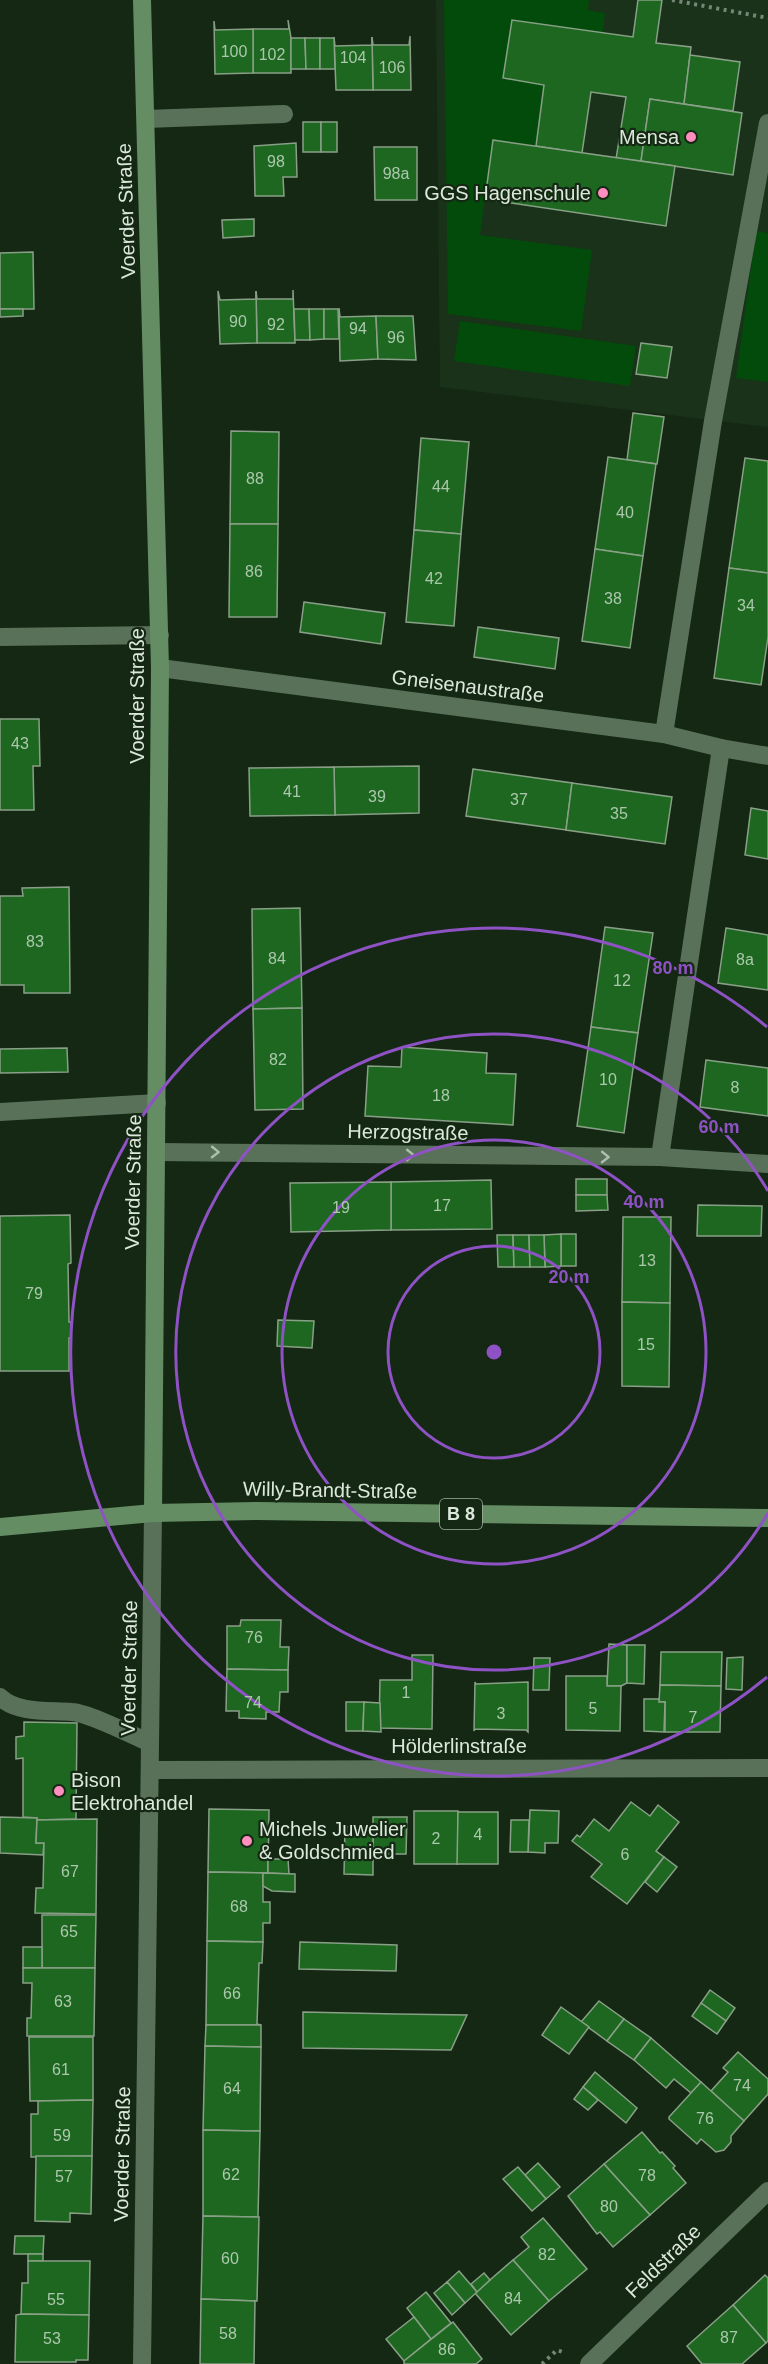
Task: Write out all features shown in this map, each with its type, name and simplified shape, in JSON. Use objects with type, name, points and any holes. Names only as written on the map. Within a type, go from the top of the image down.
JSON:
[{"type":"main road","name":"Voerder Straße","points":[[142,0],[160,635],[153,1513]]},
{"type":"main road","name":"Willy-Brandt-Straße","points":[[0,1527],[153,1513],[278,1511],[768,1518]]},
{"type":"street","points":[[146,119],[284,114]]},
{"type":"street","points":[[664,734],[713,421],[768,123]]},
{"type":"street","points":[[0,637],[160,635]]},
{"type":"street","name":"Gneisenaustraße","points":[[160,668],[664,734],[721,748],[768,756]]},
{"type":"street","points":[[660,1157],[721,748]]},
{"type":"street","points":[[0,1112],[157,1103]]},
{"type":"street","name":"Herzogstraße","points":[[156,1152],[660,1157],[768,1164]]},
{"type":"street","name":"Voerder Straße","points":[[142,2364],[153,1513]]},
{"type":"street","points":[[0,1697],[6,1702],[28,1709],[76,1712],[150,1743]]},
{"type":"street","name":"Hölderlinstraße","points":[[150,1770],[768,1768]]},
{"type":"street","name":"Feldstraße","points":[[592,2363],[768,2191]]},
{"type":"path","points":[[672,0],[768,18]]},
{"type":"shaded area","name":"GGS Hagenschule","points":[[436,0],[768,0],[768,427],[440,387]]},
{"type":"green space","points":[[444,0],[589,0],[588,10],[605,13],[603,33],[512,20],[503,78],[544,85],[536,146],[493,140],[480,235],[592,250],[581,331],[448,314]]},
{"type":"green space","points":[[756,231],[768,233],[768,382],[736,378]]},
{"type":"green space","points":[[460,321],[636,346],[630,386],[454,361]]},
{"type":"building","points":[[638,0],[662,0],[656,43],[691,47],[684,104],[650,99],[641,161],[616,159],[626,97],[591,92],[582,153],[536,146],[544,85],[503,78],[512,20],[633,37]]},
{"type":"building","points":[[288,20],[291,38],[291,73],[253,73],[253,29],[289,29]]},
{"type":"building","points":[[214,21],[215,30],[253,29],[253,73],[215,74]]},
{"type":"building","points":[[410,36],[411,90],[373,90],[372,37],[373,45],[409,45]]},
{"type":"building","points":[[334,37],[335,46],[372,45],[372,37],[373,90],[336,90]]},
{"type":"building","points":[[291,38],[305,38],[306,69],[291,69]]},
{"type":"building","points":[[305,38],[320,38],[320,69],[306,69]]},
{"type":"building","points":[[320,38],[334,38],[335,69],[320,69]]},
{"type":"building","points":[[690,55],[740,62],[733,111],[684,104]]},
{"type":"building","name":"Mensa","points":[[650,99],[742,113],[733,175],[641,161]]},
{"type":"building","points":[[303,122],[321,122],[321,152],[303,152]]},
{"type":"building","points":[[321,122],[337,122],[337,152],[321,152]]},
{"type":"building","points":[[493,140],[675,166],[666,226],[485,199]]},
{"type":"building","points":[[296,143],[297,177],[283,177],[284,196],[255,196],[254,146]]},
{"type":"building","points":[[374,147],[417,147],[417,200],[375,200]]},
{"type":"building","points":[[254,219],[254,236],[223,238],[222,220]]},
{"type":"building","points":[[33,252],[34,309],[0,309],[0,253]]},
{"type":"building","points":[[293,290],[295,343],[257,343],[256,291],[257,299],[293,299]]},
{"type":"building","points":[[218,291],[220,300],[256,299],[256,291],[257,343],[220,344]]},
{"type":"building","points":[[339,308],[340,317],[376,316],[378,359],[340,361]]},
{"type":"building","points":[[0,309],[23,309],[23,316],[0,317]]},
{"type":"building","points":[[294,309],[309,309],[310,340],[295,340]]},
{"type":"building","points":[[309,309],[324,309],[324,339],[310,340]]},
{"type":"building","points":[[324,309],[338,309],[339,339],[324,339]]},
{"type":"building","points":[[376,316],[413,316],[416,360],[378,359]]},
{"type":"building","points":[[641,343],[672,347],[667,378],[636,374]]},
{"type":"building","points":[[633,413],[664,417],[657,464],[627,460]]},
{"type":"building","points":[[231,431],[279,432],[278,524],[230,524]]},
{"type":"building","points":[[421,438],[469,442],[461,534],[414,530]]},
{"type":"building","points":[[608,457],[656,464],[643,556],[595,549]]},
{"type":"building","points":[[745,458],[768,461],[768,573],[729,568]]},
{"type":"building","points":[[230,524],[278,524],[277,617],[229,617]]},
{"type":"building","points":[[414,530],[461,534],[454,626],[406,622]]},
{"type":"building","points":[[595,549],[643,556],[630,648],[582,641]]},
{"type":"building","points":[[729,568],[768,573],[768,637],[761,685],[714,678]]},
{"type":"building","points":[[304,602],[385,613],[381,644],[300,632]]},
{"type":"building","points":[[478,627],[559,638],[555,669],[474,657]]},
{"type":"building","points":[[0,719],[39,719],[40,766],[33,766],[34,810],[0,810]]},
{"type":"building","points":[[419,766],[419,813],[335,815],[334,767]]},
{"type":"building","points":[[334,767],[335,815],[250,816],[249,768]]},
{"type":"building","points":[[473,769],[572,783],[566,830],[466,816]]},
{"type":"building","points":[[572,783],[672,797],[665,844],[566,830]]},
{"type":"building","points":[[751,808],[768,811],[768,859],[745,855]]},
{"type":"building","points":[[69,887],[70,993],[24,993],[24,985],[0,985],[0,896],[23,896],[22,888]]},
{"type":"building","points":[[300,908],[302,1008],[253,1009],[252,909]]},
{"type":"building","points":[[605,927],[653,933],[638,1033],[591,1027]]},
{"type":"building","points":[[726,928],[768,935],[768,990],[718,983]]},
{"type":"building","points":[[302,1008],[303,1109],[255,1110],[253,1009]]},
{"type":"building","points":[[591,1027],[638,1033],[624,1133],[577,1126]]},
{"type":"building","points":[[402,1047],[487,1053],[486,1073],[516,1074],[513,1125],[365,1116],[368,1066],[401,1067]]},
{"type":"building","points":[[67,1048],[68,1072],[0,1073],[0,1049]]},
{"type":"building","points":[[706,1060],[768,1068],[768,1116],[700,1107]]},
{"type":"building","points":[[576,1179],[607,1179],[607,1195],[576,1195]]},
{"type":"building","points":[[491,1180],[492,1229],[391,1230],[391,1182]]},
{"type":"building","points":[[391,1182],[391,1230],[291,1232],[290,1183]]},
{"type":"building","points":[[576,1195],[607,1195],[608,1210],[576,1211]]},
{"type":"building","points":[[698,1205],[762,1206],[761,1236],[697,1236]]},
{"type":"building","points":[[70,1215],[69,1371],[0,1371],[0,1216]]},
{"type":"building","points":[[623,1217],[671,1217],[670,1303],[622,1302]]},
{"type":"building","points":[[561,1234],[576,1234],[576,1266],[561,1266]]},
{"type":"building","points":[[561,1234],[561,1266],[545,1267],[544,1235]]},
{"type":"building","points":[[497,1235],[513,1235],[514,1267],[498,1267]]},
{"type":"building","points":[[513,1235],[529,1235],[530,1267],[514,1267]]},
{"type":"building","points":[[529,1235],[544,1235],[545,1267],[530,1267]]},
{"type":"building","points":[[622,1302],[670,1303],[669,1387],[622,1386]]},
{"type":"building","points":[[278,1320],[314,1321],[312,1348],[277,1346]]},
{"type":"building","points":[[241,1620],[281,1620],[280,1647],[289,1647],[288,1670],[227,1669],[227,1626],[240,1626]]},
{"type":"building","points":[[609,1644],[627,1645],[627,1683],[621,1686],[607,1686]]},
{"type":"building","points":[[627,1645],[645,1645],[644,1684],[627,1683]]},
{"type":"building","points":[[661,1652],[722,1652],[721,1686],[660,1685]]},
{"type":"building","points":[[412,1655],[433,1655],[432,1729],[379,1728],[380,1680],[412,1680]]},
{"type":"building","points":[[743,1657],[742,1690],[726,1689],[727,1658]]},
{"type":"building","points":[[534,1658],[550,1658],[549,1690],[533,1690]]},
{"type":"building","points":[[227,1669],[288,1670],[288,1692],[280,1692],[279,1712],[266,1712],[266,1719],[239,1718],[239,1711],[226,1711]]},
{"type":"building","points":[[566,1676],[607,1676],[607,1686],[621,1686],[620,1731],[566,1730]]},
{"type":"building","points":[[475,1682],[476,1684],[528,1682],[528,1732],[526,1730],[475,1729],[474,1731]]},
{"type":"building","points":[[660,1685],[721,1686],[720,1732],[665,1732],[665,1702],[659,1702]]},
{"type":"building","points":[[644,1699],[659,1699],[659,1702],[665,1702],[664,1732],[644,1731]]},
{"type":"building","points":[[346,1702],[364,1702],[363,1731],[346,1731]]},
{"type":"building","points":[[364,1702],[380,1703],[381,1732],[363,1731]]},
{"type":"building","points":[[24,1722],[77,1723],[76,1819],[37,1820],[37,1818],[23,1817],[23,1758],[16,1759],[16,1737],[24,1736]]},
{"type":"building","points":[[631,1802],[650,1816],[658,1805],[679,1822],[656,1851],[664,1857],[627,1904],[591,1877],[602,1864],[572,1841],[577,1835],[580,1837],[594,1819],[609,1831]]},
{"type":"building","points":[[209,1809],[269,1810],[268,1873],[208,1872]]},
{"type":"building","points":[[530,1810],[559,1811],[558,1843],[545,1843],[545,1853],[528,1852]]},
{"type":"building","points":[[414,1811],[458,1811],[458,1864],[414,1864]]},
{"type":"building","points":[[458,1812],[498,1812],[498,1864],[457,1864]]},
{"type":"building","points":[[0,1817],[37,1818],[36,1843],[44,1843],[43,1855],[0,1853]]},
{"type":"building","points":[[373,1817],[407,1817],[406,1854],[373,1854]]},
{"type":"building","points":[[97,1819],[96,1914],[35,1913],[36,1888],[43,1888],[44,1843],[36,1843],[37,1820]]},
{"type":"building","points":[[511,1820],[529,1820],[528,1852],[510,1852]]},
{"type":"building","points":[[345,1827],[373,1827],[373,1875],[344,1874]]},
{"type":"building","points":[[664,1857],[677,1867],[657,1892],[645,1882]]},
{"type":"building","points":[[268,1859],[288,1859],[289,1874],[268,1873]]},
{"type":"building","points":[[208,1872],[263,1873],[263,1902],[270,1902],[270,1923],[263,1923],[263,1942],[207,1941]]},
{"type":"building","points":[[263,1873],[295,1874],[295,1892],[272,1891],[263,1886]]},
{"type":"building","points":[[42,1915],[96,1915],[95,1968],[42,1968]]},
{"type":"building","points":[[207,1941],[263,1942],[262,1963],[259,1963],[257,2024],[261,2025],[206,2025]]},
{"type":"building","points":[[300,1942],[397,1945],[396,1971],[299,1969]]},
{"type":"building","points":[[23,1947],[42,1947],[42,1968],[23,1968]]},
{"type":"building","points":[[23,1968],[95,1968],[94,2036],[27,2036],[27,2018],[31,2018],[32,1983],[23,1983]]},
{"type":"building","points":[[710,1990],[735,2008],[726,2021],[701,2003]]},
{"type":"building","points":[[599,2001],[624,2019],[607,2041],[581,2022]]},
{"type":"building","points":[[701,2003],[726,2021],[717,2034],[692,2016]]},
{"type":"building","points":[[561,2007],[589,2027],[569,2054],[542,2035]]},
{"type":"building","points":[[303,2012],[467,2015],[451,2050],[303,2048]]},
{"type":"building","points":[[624,2019],[651,2038],[634,2060],[607,2041]]},
{"type":"building","points":[[206,2025],[261,2025],[261,2047],[205,2046]]},
{"type":"building","points":[[29,2037],[93,2037],[93,2100],[30,2101]]},
{"type":"building","points":[[651,2038],[701,2082],[691,2093],[674,2079],[666,2088],[634,2060]]},
{"type":"building","points":[[205,2046],[261,2047],[260,2131],[203,2130]]},
{"type":"building","points":[[738,2052],[768,2079],[768,2094],[744,2121],[711,2091],[728,2072],[723,2068]]},
{"type":"building","points":[[595,2072],[637,2108],[626,2123],[583,2087]]},
{"type":"building","points":[[701,2082],[744,2121],[731,2136],[731,2142],[724,2150],[716,2152],[701,2139],[697,2144],[669,2119]]},
{"type":"building","points":[[583,2087],[598,2100],[588,2110],[574,2099]]},
{"type":"building","points":[[93,2100],[92,2156],[31,2157],[31,2114],[38,2114],[38,2101]]},
{"type":"building","points":[[203,2130],[260,2131],[258,2217],[203,2216]]},
{"type":"building","points":[[642,2132],[675,2166],[673,2168],[686,2183],[650,2215],[604,2164]]},
{"type":"building","points":[[36,2156],[92,2156],[91,2214],[70,2213],[70,2222],[35,2221]]},
{"type":"building","points":[[538,2163],[560,2187],[546,2199],[525,2175]]},
{"type":"building","points":[[604,2164],[650,2215],[613,2247],[600,2232],[597,2234],[568,2196]]},
{"type":"building","points":[[518,2167],[546,2199],[532,2211],[503,2179]]},
{"type":"building","points":[[203,2216],[259,2217],[257,2301],[201,2299]]},
{"type":"building","points":[[543,2218],[587,2269],[549,2301],[513,2260],[529,2247],[521,2237]]},
{"type":"building","points":[[15,2236],[44,2236],[43,2254],[14,2254]]},
{"type":"building","points":[[28,2254],[43,2254],[43,2261],[28,2261]]},
{"type":"building","points":[[513,2260],[549,2301],[511,2335],[475,2293]]},
{"type":"building","points":[[28,2261],[90,2261],[89,2315],[21,2314],[22,2283],[28,2283]]},
{"type":"building","points":[[459,2271],[477,2292],[465,2303],[447,2282]]},
{"type":"building","points":[[484,2273],[490,2280],[477,2292],[471,2284]]},
{"type":"building","points":[[765,2275],[768,2278],[768,2341],[766,2343],[733,2305]]},
{"type":"building","points":[[447,2282],[465,2303],[452,2315],[434,2293]]},
{"type":"building","points":[[426,2292],[451,2323],[431,2339],[407,2308]]},
{"type":"building","points":[[201,2299],[255,2301],[254,2364],[200,2364]]},
{"type":"building","points":[[733,2305],[766,2343],[742,2364],[702,2364],[687,2346]]},
{"type":"building","points":[[16,2315],[89,2315],[88,2360],[15,2362]]},
{"type":"building","points":[[414,2317],[431,2339],[404,2361],[386,2339]]},
{"type":"building","points":[[453,2322],[482,2359],[476,2364],[404,2364],[404,2361]]},
{"type":"place","name":"Mensa","points":[[691,137]]},
{"type":"place","name":"GGS Hagenschule","points":[[603,193]]},
{"type":"place","name":"Bison Elektrohandel","points":[[59,1791]]},
{"type":"place","name":"Michels Juwelier & Goldschmied","points":[[247,1841]]}]
